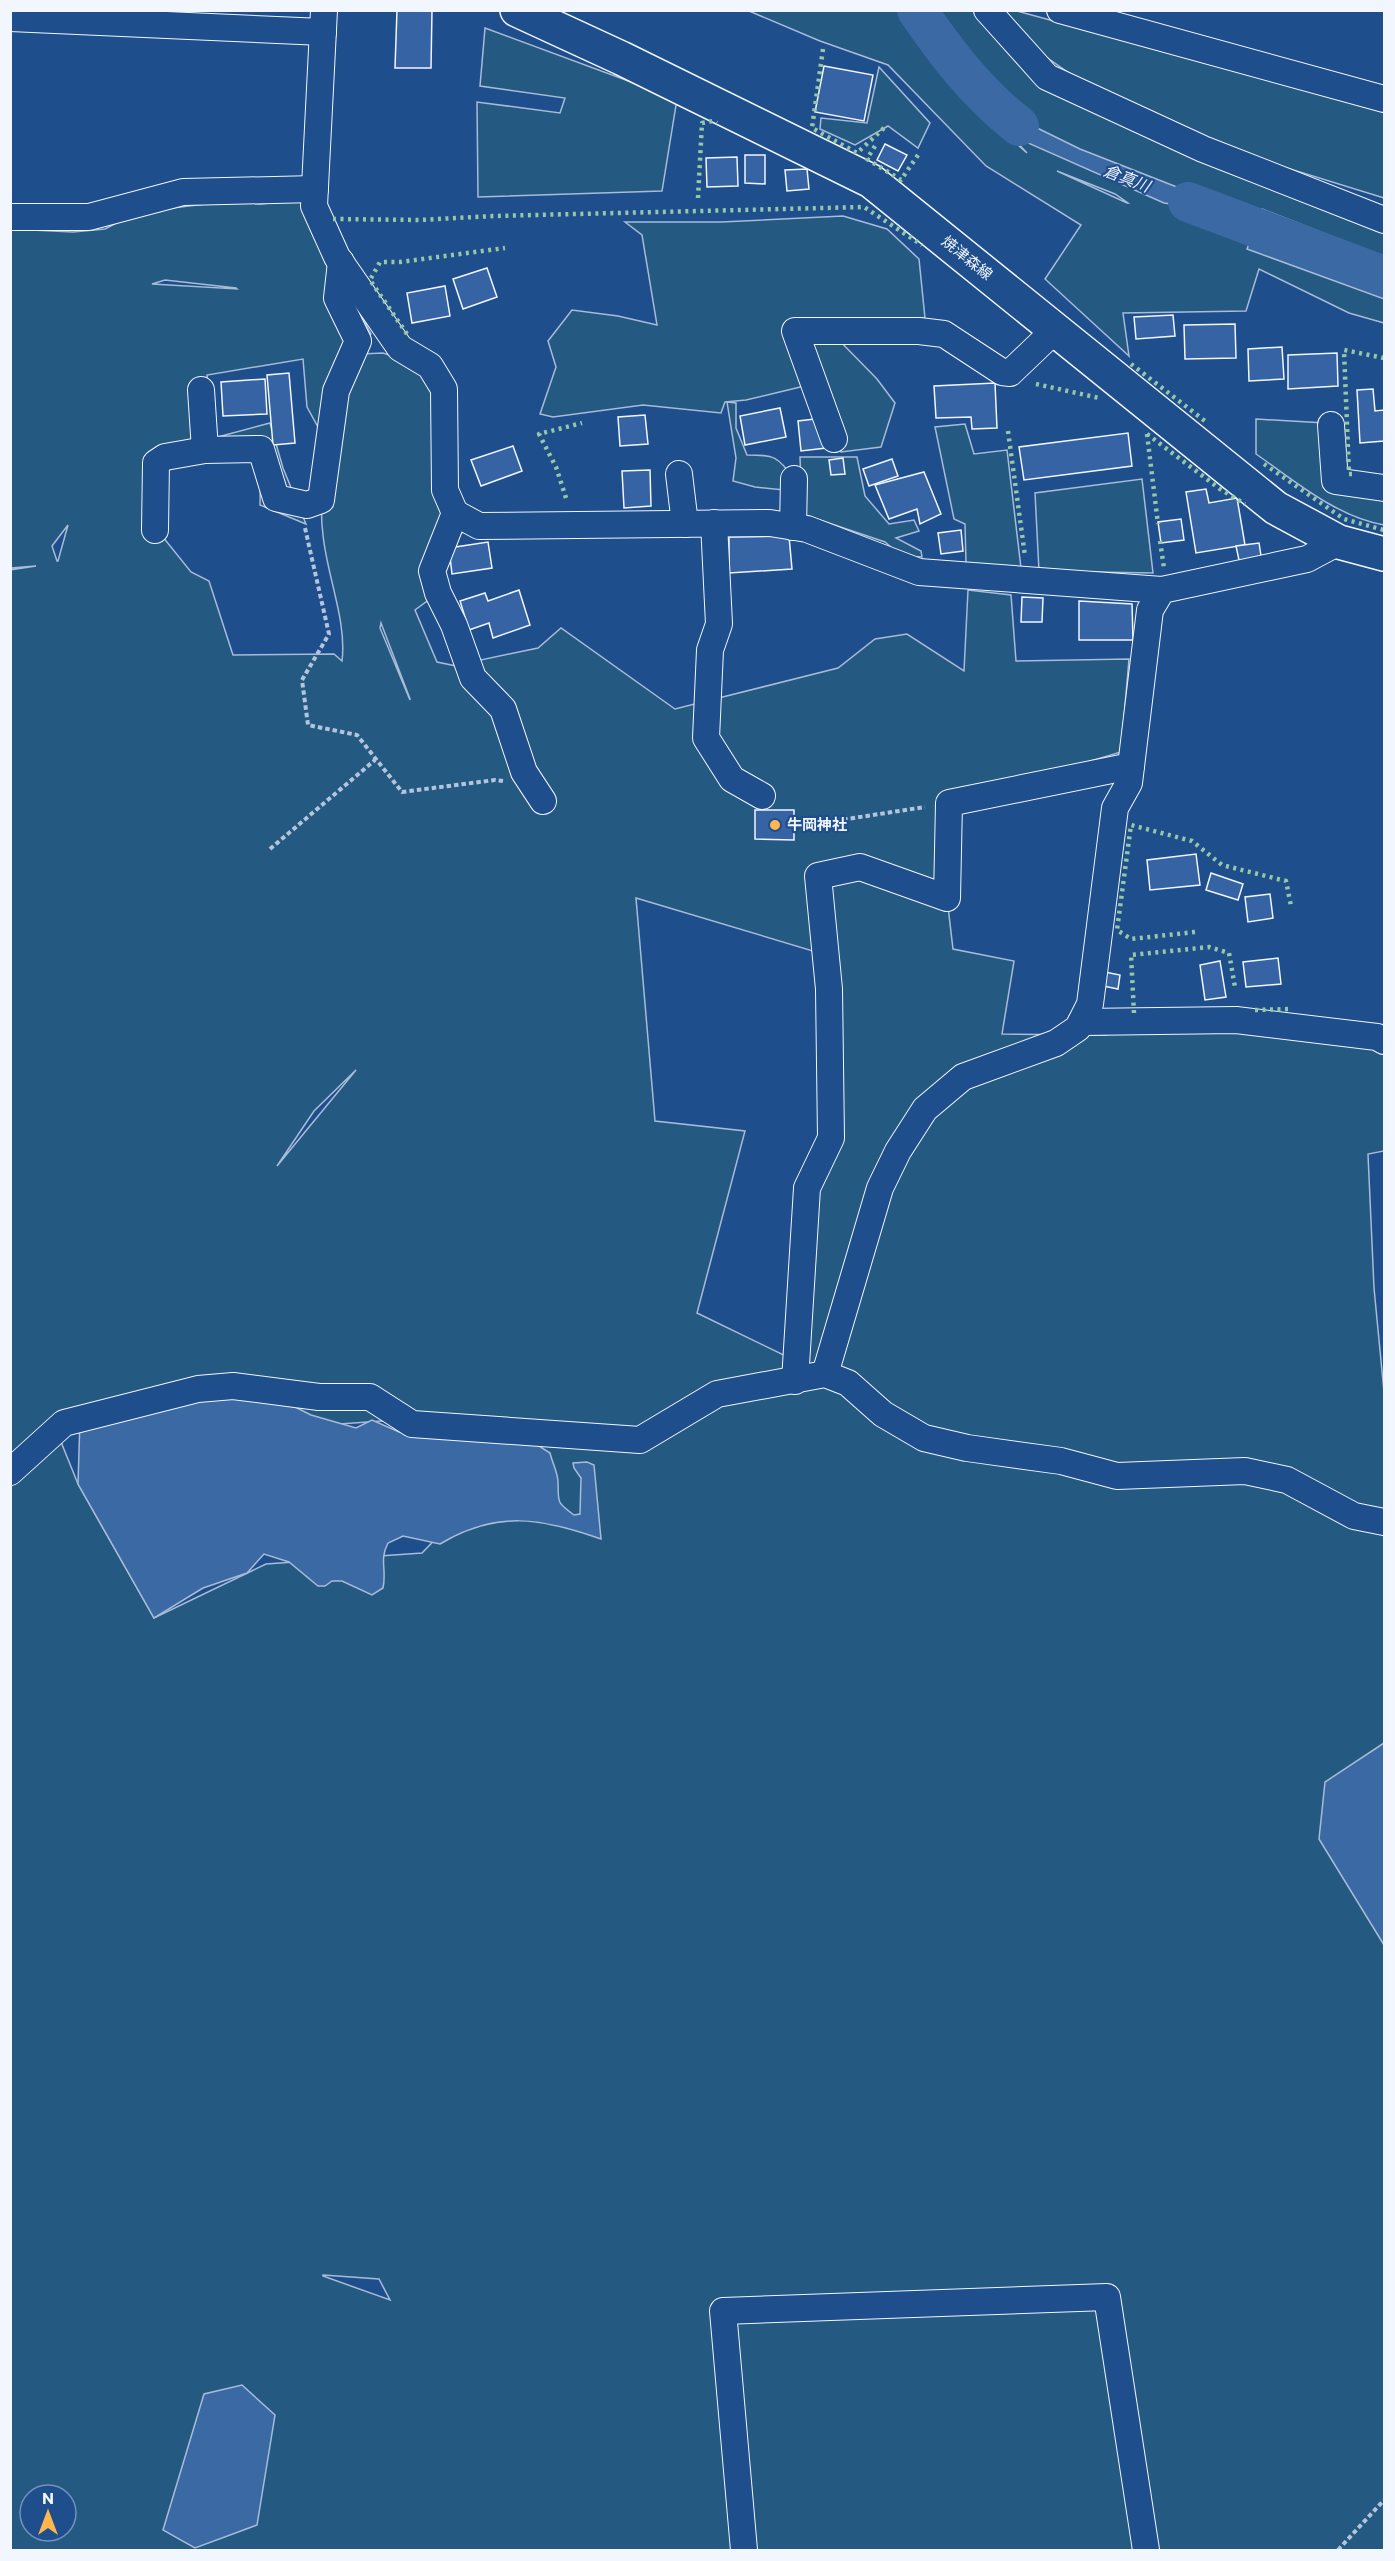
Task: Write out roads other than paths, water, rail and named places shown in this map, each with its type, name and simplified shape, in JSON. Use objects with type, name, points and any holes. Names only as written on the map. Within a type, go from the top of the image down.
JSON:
[{"type":"main road","name":"焼津森線","points":[[517,10],[621,57],[871,181],[1276,508],[1339,542],[1384,554]]},
{"type":"street","points":[[987,10],[1047,77],[1203,149],[1384,220]]},
{"type":"street","points":[[1060,10],[1384,99]]},
{"type":"street","points":[[10,18],[324,21],[314,206],[341,262],[400,348],[430,366],[444,389],[445,490],[455,513],[479,526],[770,523],[807,530],[919,572],[1162,590],[1307,559],[1339,542]]},
{"type":"street","points":[[10,217],[89,217],[183,192],[315,189]]},
{"type":"street","points":[[154,530],[156,463],[165,457],[205,450],[261,449],[276,498],[307,505],[321,500],[336,391],[358,341],[336,298],[341,262]]},
{"type":"street","points":[[834,439],[795,332],[919,331],[944,334],[1002,372],[1010,373],[1056,329]]},
{"type":"street","points":[[201,390],[205,450]]},
{"type":"street","points":[[1331,425],[1335,481],[1384,488]]},
{"type":"street","points":[[679,474],[685,524]]},
{"type":"street","points":[[793,527],[794,479]]},
{"type":"street","points":[[455,513],[432,571],[438,593],[454,626],[473,678],[503,709],[524,772],[538,794]]},
{"type":"street","points":[[714,523],[719,624],[710,650],[706,738],[732,779],[762,796]]},
{"type":"street","points":[[825,1374],[880,1188],[898,1151],[925,1109],[963,1077],[1056,1043],[1078,1028],[1090,1004],[1115,808],[1130,783],[1150,610],[1162,590]]},
{"type":"street","points":[[795,1381],[807,1188],[831,1138],[829,989],[818,876],[860,867],[947,898],[949,803],[1131,766]]},
{"type":"street","points":[[1082,1022],[1236,1020],[1377,1037],[1384,1041]]},
{"type":"street","points":[[10,1473],[64,1423],[198,1389],[233,1386],[319,1397],[370,1397],[412,1424],[640,1440],[717,1394],[825,1374],[848,1383],[883,1414],[924,1438],[967,1448],[1061,1461],[1117,1476],[1245,1471],[1287,1480],[1354,1516],[1384,1522]]},
{"type":"street","points":[[744,2550],[723,2311],[1107,2297],[1146,2550]]},
{"type":"water","points":[[978,87],[1025,122],[1080,149],[1210,200],[1246,209],[1238,231],[1185,206],[1164,203],[1019,139]]},
{"type":"water","points":[[1262,209],[1384,257],[1384,299],[1247,249]]},
{"type":"water","points":[[277,1398],[311,1415],[356,1428],[372,1420],[399,1432],[434,1432],[536,1444],[550,1453],[558,1479],[559,1501],[574,1515],[580,1514],[581,1478],[573,1463],[587,1462],[594,1465],[601,1539],[559,1526],[519,1521],[480,1526],[440,1544],[403,1536],[388,1543],[384,1555],[383,1588],[372,1595],[342,1581],[332,1581],[325,1586],[318,1586],[289,1562],[264,1554],[247,1573],[203,1588],[154,1618],[78,1484],[80,1419],[160,1399]]},
{"type":"water","points":[[1384,1743],[1384,1945],[1319,1839],[1325,1782]]},
{"type":"water","points":[[242,2385],[275,2415],[257,2525],[195,2548],[163,2530],[204,2394]]},
{"type":"waterway","name":"倉真川","points":[[917,10],[964,72],[1004,114],[1019,126]]},
{"type":"waterway","name":"倉真川","points":[[1188,202],[1384,276]]},
{"type":"place","name":"牛岡神社","points":[[775,825]]}]
